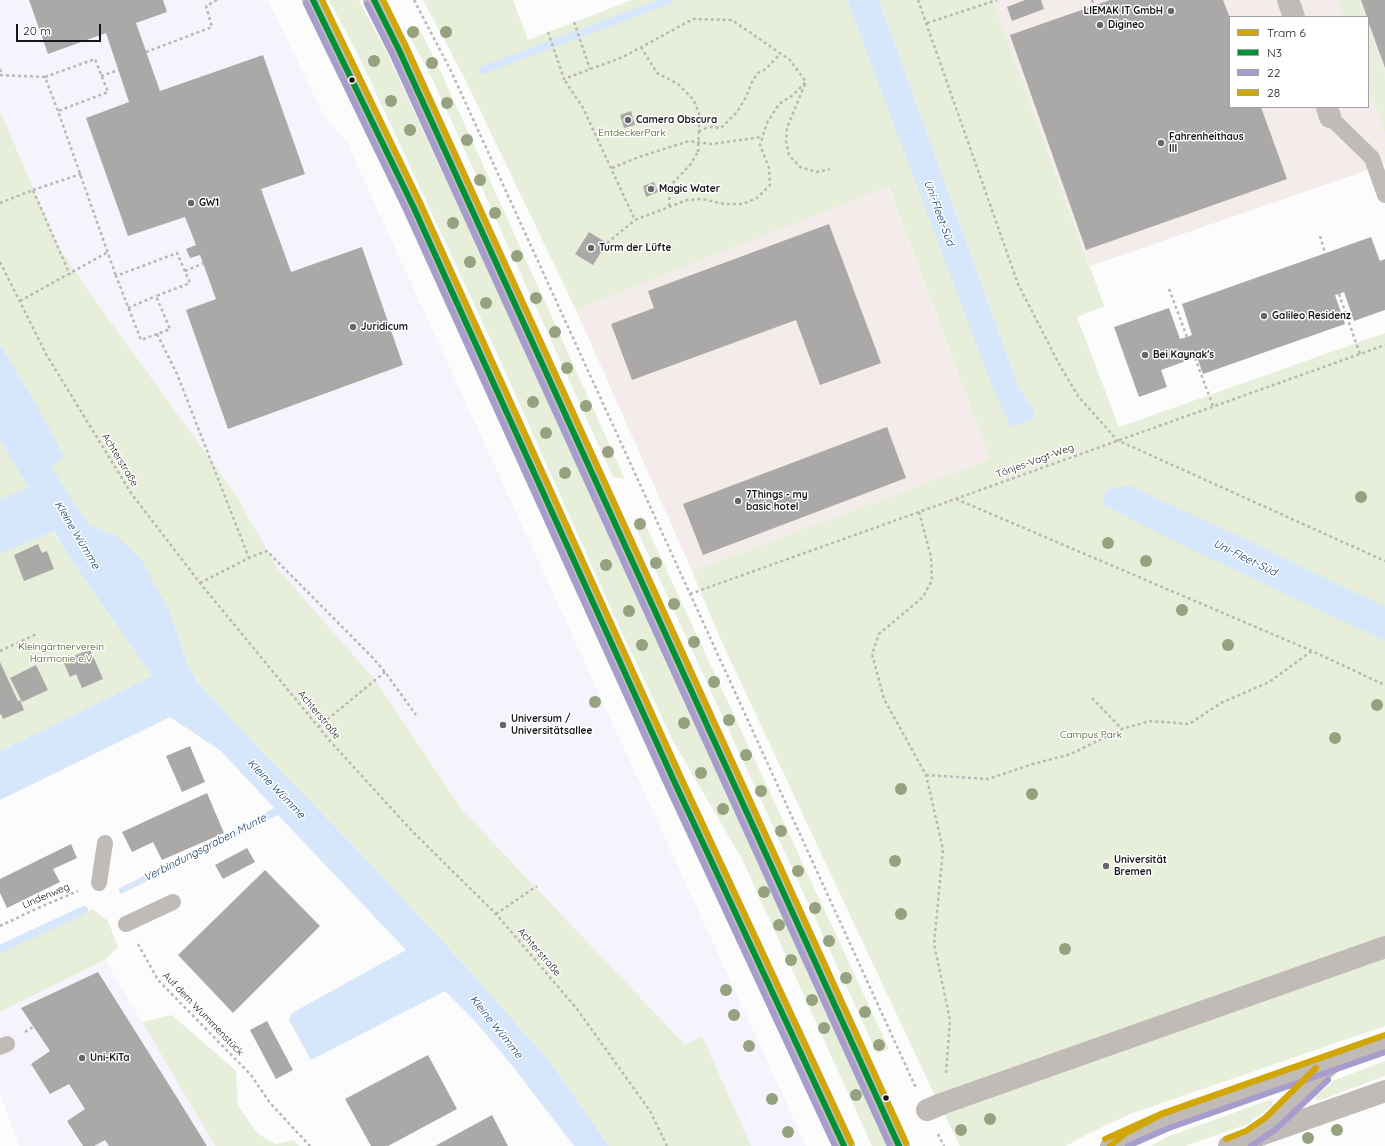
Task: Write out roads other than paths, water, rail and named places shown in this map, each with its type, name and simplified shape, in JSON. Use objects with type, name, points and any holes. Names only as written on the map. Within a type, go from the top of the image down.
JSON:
[{"type":"main road","points":[[313,0],[413,206],[674,781],[844,1146]]},
{"type":"main road","points":[[374,0],[410,72],[899,1146]]},
{"type":"street","points":[[1288,0],[1294,16]]},
{"type":"street","points":[[935,1106],[1385,947]]},
{"type":"street","points":[[1229,1146],[1385,1091]]},
{"type":"lane","points":[[1328,112],[1372,158],[1385,195]]},
{"type":"lane","points":[[99,883],[105,843]]},
{"type":"lane","points":[[126,924],[172,902]]},
{"type":"lane","points":[[1108,1146],[1166,1121],[1385,1044]]},
{"type":"lane","points":[[1250,1138],[1270,1124],[1322,1074],[1341,1060]]},
{"type":"water","name":"Uni-Fleet-Süd","points":[[847,0],[879,0],[1019,388],[1035,412],[1034,418],[1025,422],[1010,426],[992,386]]},
{"type":"water","name":"Kleine Wümme","points":[[0,344],[35,402],[65,457],[51,467],[89,525],[115,535],[141,559],[170,612],[186,661],[197,682],[353,845],[460,960],[551,1063],[609,1146],[574,1146],[514,1068],[475,1021],[445,991],[311,1060],[289,1020],[292,1013],[406,950],[278,815],[121,894],[118,889],[223,837],[274,808],[221,751],[170,717],[0,800],[0,751],[152,676],[69,557],[54,531],[0,554],[0,500],[28,487],[0,440]]},
{"type":"water","name":"Uni-Fleet-Süd","points":[[1128,485],[1247,540],[1385,607],[1385,641],[1199,553],[1104,505],[1105,490]]},
{"type":"waterway","points":[[483,70],[669,0]]},
{"type":"waterway","name":"Verbindungsgraben Munte","points":[[0,949],[84,910]]},
{"type":"tram line","name":"6","points":[[1110,1146],[1126,1133],[1160,1115],[1385,1035]]},
{"type":"place","name":"LIEMAK IT GmbH","points":[[1171,11]]},
{"type":"place","name":"Digineo","points":[[1100,25]]},
{"type":"place","name":"Camera Obscura","points":[[628,120]]},
{"type":"place","name":"Fahrenheithaus III","points":[[1161,143]]},
{"type":"place","name":"Magic Water","points":[[651,189]]},
{"type":"place","name":"GW1","points":[[191,203]]},
{"type":"place","name":"Turm der Lüfte","points":[[591,248]]},
{"type":"place","name":"Galileo Residenz","points":[[1264,316]]},
{"type":"place","name":"Juridicum","points":[[353,327]]},
{"type":"place","name":"Bei Kaynak's","points":[[1145,355]]},
{"type":"place","name":"7Things - my basic hotel","points":[[738,501]]},
{"type":"place","name":"Universum / Universitätsallee","points":[[503,725]]},
{"type":"place","name":"Universität Bremen","points":[[1106,866]]},
{"type":"place","name":"Uni-KiTa","points":[[82,1058]]},
{"type":"park label","name":"EntdeckerPark","points":[[632,133]]},
{"type":"park label","name":"Kleingärtnerverein Harmonie e.V","points":[[61,652]]},
{"type":"park label","name":"Campus Park","points":[[1091,735]]}]
